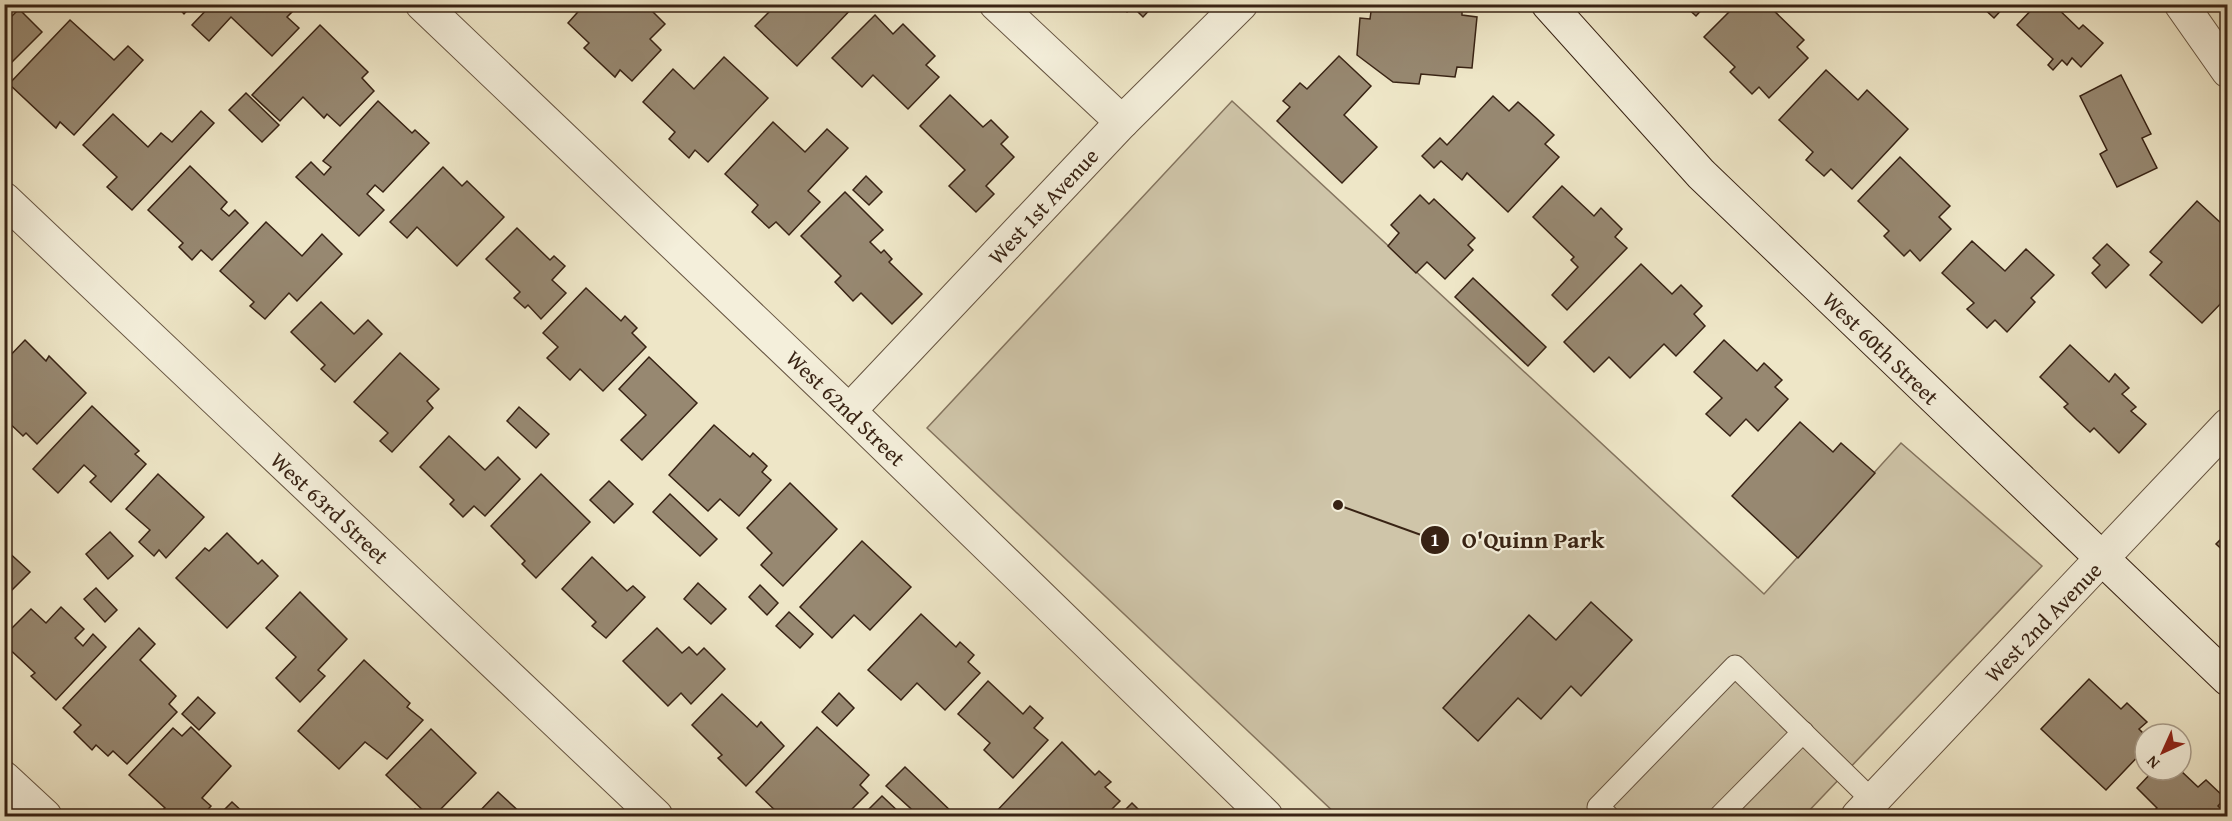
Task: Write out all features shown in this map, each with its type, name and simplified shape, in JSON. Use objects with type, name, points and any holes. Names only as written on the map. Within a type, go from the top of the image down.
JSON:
[{"type":"street","name":"West 62nd Street","points":[[422,4],[849,411],[1266,816]]},
{"type":"street","points":[[996,4],[1122,122]]},
{"type":"street","name":"West 1st Avenue","points":[[849,411],[1122,122],[1240,4]]},
{"type":"street","name":"West 60th Street","points":[[1548,4],[1701,174],[2101,561],[2228,679]]},
{"type":"street","points":[[2181,4],[2228,71]]},
{"type":"street","name":"West 63rd Street","points":[[4,199],[656,816]]},
{"type":"street","name":"West 2nd Avenue","points":[[1865,808],[2228,425]]},
{"type":"street","points":[[4,778],[45,816]]},
{"type":"lane","points":[[1608,816],[1598,807],[1735,666],[1803,732],[1865,808]]},
{"type":"lane","points":[[1720,816],[1803,732]]},
{"type":"shaded area","points":[[1232,101],[1764,594],[1901,443],[2042,566],[1804,816],[1338,816],[927,428]]},
{"type":"building","points":[[175,4],[193,4],[184,14]]},
{"type":"building","points":[[212,4],[288,4],[294,10],[287,17],[299,28],[272,56],[231,17],[209,41],[192,25]]},
{"type":"building","points":[[585,4],[645,4],[665,24],[650,39],[661,50],[632,81],[620,70],[615,77],[584,48],[589,43],[568,23]]},
{"type":"building","points":[[777,4],[856,4],[797,66],[755,26]]},
{"type":"building","points":[[1119,4],[1155,4],[1143,17],[1132,6],[1127,12]]},
{"type":"building","points":[[1372,4],[1445,4],[1445,8],[1462,10],[1462,15],[1477,17],[1472,68],[1457,67],[1455,77],[1421,74],[1419,84],[1393,82],[1357,55],[1360,18],[1370,19]]},
{"type":"building","points":[[1669,4],[1683,4],[1676,11]]},
{"type":"building","points":[[1683,4],[1707,4],[1696,16]]},
{"type":"building","points":[[1737,4],[1767,4],[1804,40],[1797,47],[1808,58],[1769,98],[1759,87],[1752,94],[1730,72],[1735,67],[1704,37]]},
{"type":"building","points":[[1979,4],[2007,4],[1994,18]]},
{"type":"building","points":[[2037,4],[2053,4],[2079,29],[2083,25],[2103,43],[2081,67],[2072,58],[2067,65],[2062,60],[2053,70],[2048,65],[2053,59],[2017,25]]},
{"type":"building","points":[[4,8],[12,16],[19,9],[42,32],[4,70]]},
{"type":"building","points":[[875,15],[893,34],[903,24],[935,56],[926,65],[939,77],[908,109],[873,75],[862,87],[832,58]]},
{"type":"building","points":[[70,20],[114,60],[128,46],[143,60],[74,135],[60,122],[56,128],[9,84]]},
{"type":"building","points":[[320,25],[368,72],[362,78],[374,91],[340,126],[327,114],[324,118],[303,97],[280,121],[252,95]]},
{"type":"building","points":[[1339,56],[1371,86],[1344,115],[1377,147],[1342,183],[1277,121],[1290,107],[1283,101],[1300,83],[1307,89]]},
{"type":"building","points":[[724,57],[768,98],[708,162],[695,150],[689,158],[669,139],[675,132],[643,102],[673,69],[694,89]]},
{"type":"building","points":[[1826,70],[1858,100],[1867,90],[1908,129],[1852,189],[1831,169],[1824,176],[1806,160],[1813,152],[1779,120]]},
{"type":"building","points":[[2121,75],[2151,134],[2142,138],[2157,168],[2117,187],[2100,154],[2107,150],[2080,96]]},
{"type":"building","points":[[246,93],[279,125],[262,142],[229,110]]},
{"type":"building","points":[[950,95],[983,127],[991,120],[1008,137],[1001,144],[1014,157],[986,186],[994,194],[976,212],[949,186],[965,170],[920,126]]},
{"type":"building","points":[[1493,96],[1509,111],[1518,102],[1536,118],[1554,135],[1545,144],[1559,157],[1508,212],[1467,173],[1462,180],[1441,161],[1434,168],[1422,156],[1440,138],[1447,145]]},
{"type":"building","points":[[378,101],[412,133],[415,130],[429,143],[383,192],[375,185],[367,194],[384,210],[359,236],[296,177],[311,162],[324,175],[331,167],[323,161]]},
{"type":"building","points":[[201,111],[214,123],[132,210],[107,187],[117,177],[83,145],[113,114],[148,147],[161,133],[172,142]]},
{"type":"building","points":[[773,122],[805,152],[827,129],[848,148],[808,191],[820,202],[789,235],[776,222],[769,228],[752,212],[758,205],[725,174]]},
{"type":"building","points":[[1900,157],[1950,206],[1939,217],[1951,229],[1920,261],[1910,250],[1904,256],[1884,236],[1889,231],[1858,201]]},
{"type":"building","points":[[190,166],[227,202],[221,209],[229,216],[235,210],[248,223],[212,260],[201,250],[192,260],[179,247],[183,243],[148,210]]},
{"type":"building","points":[[443,167],[462,186],[467,181],[504,217],[457,266],[417,227],[407,238],[390,222]]},
{"type":"building","points":[[866,176],[882,192],[869,205],[853,190]]},
{"type":"building","points":[[1562,186],[1594,216],[1601,208],[1622,229],[1615,237],[1627,248],[1567,310],[1552,295],[1578,267],[1571,260],[1574,257],[1533,217]]},
{"type":"building","points":[[845,192],[883,230],[870,242],[881,253],[884,250],[892,259],[889,262],[922,294],[892,324],[861,293],[853,301],[835,282],[841,276],[801,236]]},
{"type":"building","points":[[1420,195],[1429,204],[1434,199],[1475,238],[1468,245],[1473,250],[1445,279],[1427,262],[1416,273],[1388,246],[1399,233],[1391,225]]},
{"type":"building","points":[[2197,201],[2222,224],[2228,218],[2228,296],[2202,323],[2150,275],[2162,262],[2150,252]]},
{"type":"building","points":[[266,222],[302,256],[322,234],[342,254],[297,301],[289,293],[265,319],[250,306],[254,302],[220,271]]},
{"type":"building","points":[[517,228],[550,260],[554,256],[565,266],[552,280],[566,293],[541,319],[528,305],[525,308],[514,298],[520,292],[486,259]]},
{"type":"building","points":[[1972,241],[2005,271],[2026,249],[2054,275],[2031,298],[2035,302],[2007,332],[1995,320],[1987,328],[1967,309],[1974,303],[1942,273]]},
{"type":"building","points":[[2107,244],[2129,265],[2106,288],[2092,273],[2100,265],[2093,258]]},
{"type":"building","points":[[1641,264],[1672,294],[1681,285],[1702,306],[1694,314],[1705,326],[1676,356],[1664,344],[1630,378],[1609,357],[1594,372],[1564,342]]},
{"type":"building","points":[[1473,278],[1546,347],[1528,366],[1455,297]]},
{"type":"building","points":[[586,288],[621,321],[625,316],[637,328],[632,333],[646,347],[603,391],[580,369],[570,380],[547,358],[558,347],[543,333]]},
{"type":"building","points":[[321,302],[354,334],[368,320],[382,334],[335,382],[321,369],[325,365],[291,332]]},
{"type":"building","points":[[25,340],[46,361],[49,356],[86,393],[37,444],[26,433],[23,436],[4,418],[4,362]]},
{"type":"building","points":[[1724,340],[1757,371],[1764,363],[1782,380],[1775,387],[1788,399],[1758,431],[1746,419],[1730,436],[1706,414],[1722,398],[1694,372]]},
{"type":"building","points":[[2070,345],[2109,382],[2115,374],[2129,388],[2122,394],[2136,407],[2131,411],[2146,424],[2119,453],[2094,428],[2090,432],[2077,420],[2064,407],[2068,404],[2040,377]]},
{"type":"building","points":[[400,353],[439,389],[427,401],[433,408],[392,452],[380,441],[388,433],[354,402]]},
{"type":"building","points":[[649,357],[697,403],[642,460],[621,440],[646,415],[619,389]]},
{"type":"building","points":[[92,406],[139,451],[135,454],[146,464],[111,502],[90,482],[96,476],[84,465],[58,493],[33,469]]},
{"type":"building","points":[[519,407],[549,434],[536,448],[507,421]]},
{"type":"building","points":[[1800,422],[1833,452],[1841,443],[1875,473],[1798,558],[1732,496]]},
{"type":"building","points":[[714,425],[750,457],[753,453],[767,466],[762,472],[771,480],[739,516],[720,499],[708,511],[669,475]]},
{"type":"building","points":[[449,436],[485,470],[498,457],[520,479],[485,516],[474,506],[463,517],[450,504],[454,500],[420,467]]},
{"type":"building","points":[[158,474],[204,517],[166,558],[159,550],[154,556],[139,542],[150,530],[126,509]]},
{"type":"building","points":[[541,474],[590,522],[536,578],[522,564],[525,561],[491,526]]},
{"type":"building","points":[[609,481],[633,504],[614,523],[590,500]]},
{"type":"building","points":[[790,483],[837,529],[783,586],[761,565],[772,553],[747,528]]},
{"type":"building","points":[[670,494],[717,539],[700,556],[653,512]]},
{"type":"building","points":[[110,532],[133,556],[108,579],[86,554]]},
{"type":"building","points":[[2228,532],[2228,555],[2216,544]]},
{"type":"building","points":[[227,533],[258,564],[262,560],[278,576],[227,628],[176,578],[205,548],[209,551]]},
{"type":"building","points":[[862,541],[911,587],[870,630],[854,615],[832,638],[800,607]]},
{"type":"building","points":[[4,548],[30,572],[4,598]]},
{"type":"building","points":[[592,557],[627,591],[633,586],[645,597],[606,638],[592,626],[596,622],[562,589]]},
{"type":"building","points":[[698,583],[726,609],[711,624],[684,599]]},
{"type":"building","points":[[760,585],[778,603],[767,615],[749,597]]},
{"type":"building","points":[[96,588],[117,610],[105,622],[84,599]]},
{"type":"building","points":[[300,592],[347,639],[318,670],[325,676],[300,702],[276,678],[296,657],[266,628]]},
{"type":"building","points":[[1591,602],[1632,640],[1581,696],[1571,686],[1541,719],[1518,698],[1478,741],[1443,708],[1529,615],[1556,640]]},
{"type":"building","points":[[61,607],[84,629],[75,638],[83,646],[93,634],[106,647],[56,700],[31,676],[35,673],[4,644],[4,636],[31,609],[46,623]]},
{"type":"building","points":[[789,612],[813,634],[800,648],[776,626]]},
{"type":"building","points":[[921,614],[956,647],[960,642],[974,655],[968,662],[980,673],[945,710],[917,683],[901,700],[868,670]]},
{"type":"building","points":[[139,628],[155,644],[140,660],[176,696],[169,704],[177,712],[127,764],[113,751],[108,756],[96,745],[92,750],[74,732],[81,725],[63,708]]},
{"type":"building","points":[[657,628],[682,653],[689,647],[697,655],[704,648],[725,669],[691,704],[681,693],[668,706],[623,661]]},
{"type":"building","points":[[364,660],[410,703],[407,707],[423,720],[387,759],[365,742],[339,769],[298,731]]},
{"type":"building","points":[[2089,679],[2121,709],[2127,703],[2147,722],[2133,722],[2133,762],[2106,790],[2041,729]]},
{"type":"building","points":[[988,681],[1023,714],[1030,706],[1043,718],[1034,728],[1048,740],[1013,778],[984,750],[990,743],[958,714]]},
{"type":"building","points":[[839,693],[854,708],[837,726],[822,712]]},
{"type":"building","points":[[722,694],[757,727],[761,722],[784,746],[746,786],[718,758],[722,755],[692,725]]},
{"type":"building","points":[[198,697],[215,713],[199,730],[182,714]]},
{"type":"building","points":[[191,727],[231,766],[202,798],[211,806],[202,816],[166,816],[161,811],[165,808],[129,775],[173,728],[182,736]]},
{"type":"building","points":[[817,727],[869,775],[860,785],[868,793],[845,816],[781,816],[756,792]]},
{"type":"building","points":[[431,729],[476,773],[434,816],[429,816],[386,775]]},
{"type":"building","points":[[1062,742],[1095,775],[1099,771],[1111,782],[1105,787],[1120,801],[1105,816],[992,816]]},
{"type":"building","points":[[905,767],[956,816],[934,816],[928,811],[919,816],[886,786]]},
{"type":"building","points":[[2206,780],[2225,798],[2218,806],[2228,816],[2149,816],[2157,808],[2137,788],[2143,782],[2193,782],[2198,787]]},
{"type":"building","points":[[498,792],[524,816],[475,816]]},
{"type":"building","points":[[882,796],[903,816],[862,816]]},
{"type":"building","points":[[232,802],[247,816],[218,816]]},
{"type":"building","points":[[1132,803],[1145,816],[1119,816]]},
{"type":"building","points":[[415,809],[422,816],[408,816]]},
{"type":"place","name":"O'Quinn Park","points":[[1338,505]]}]
